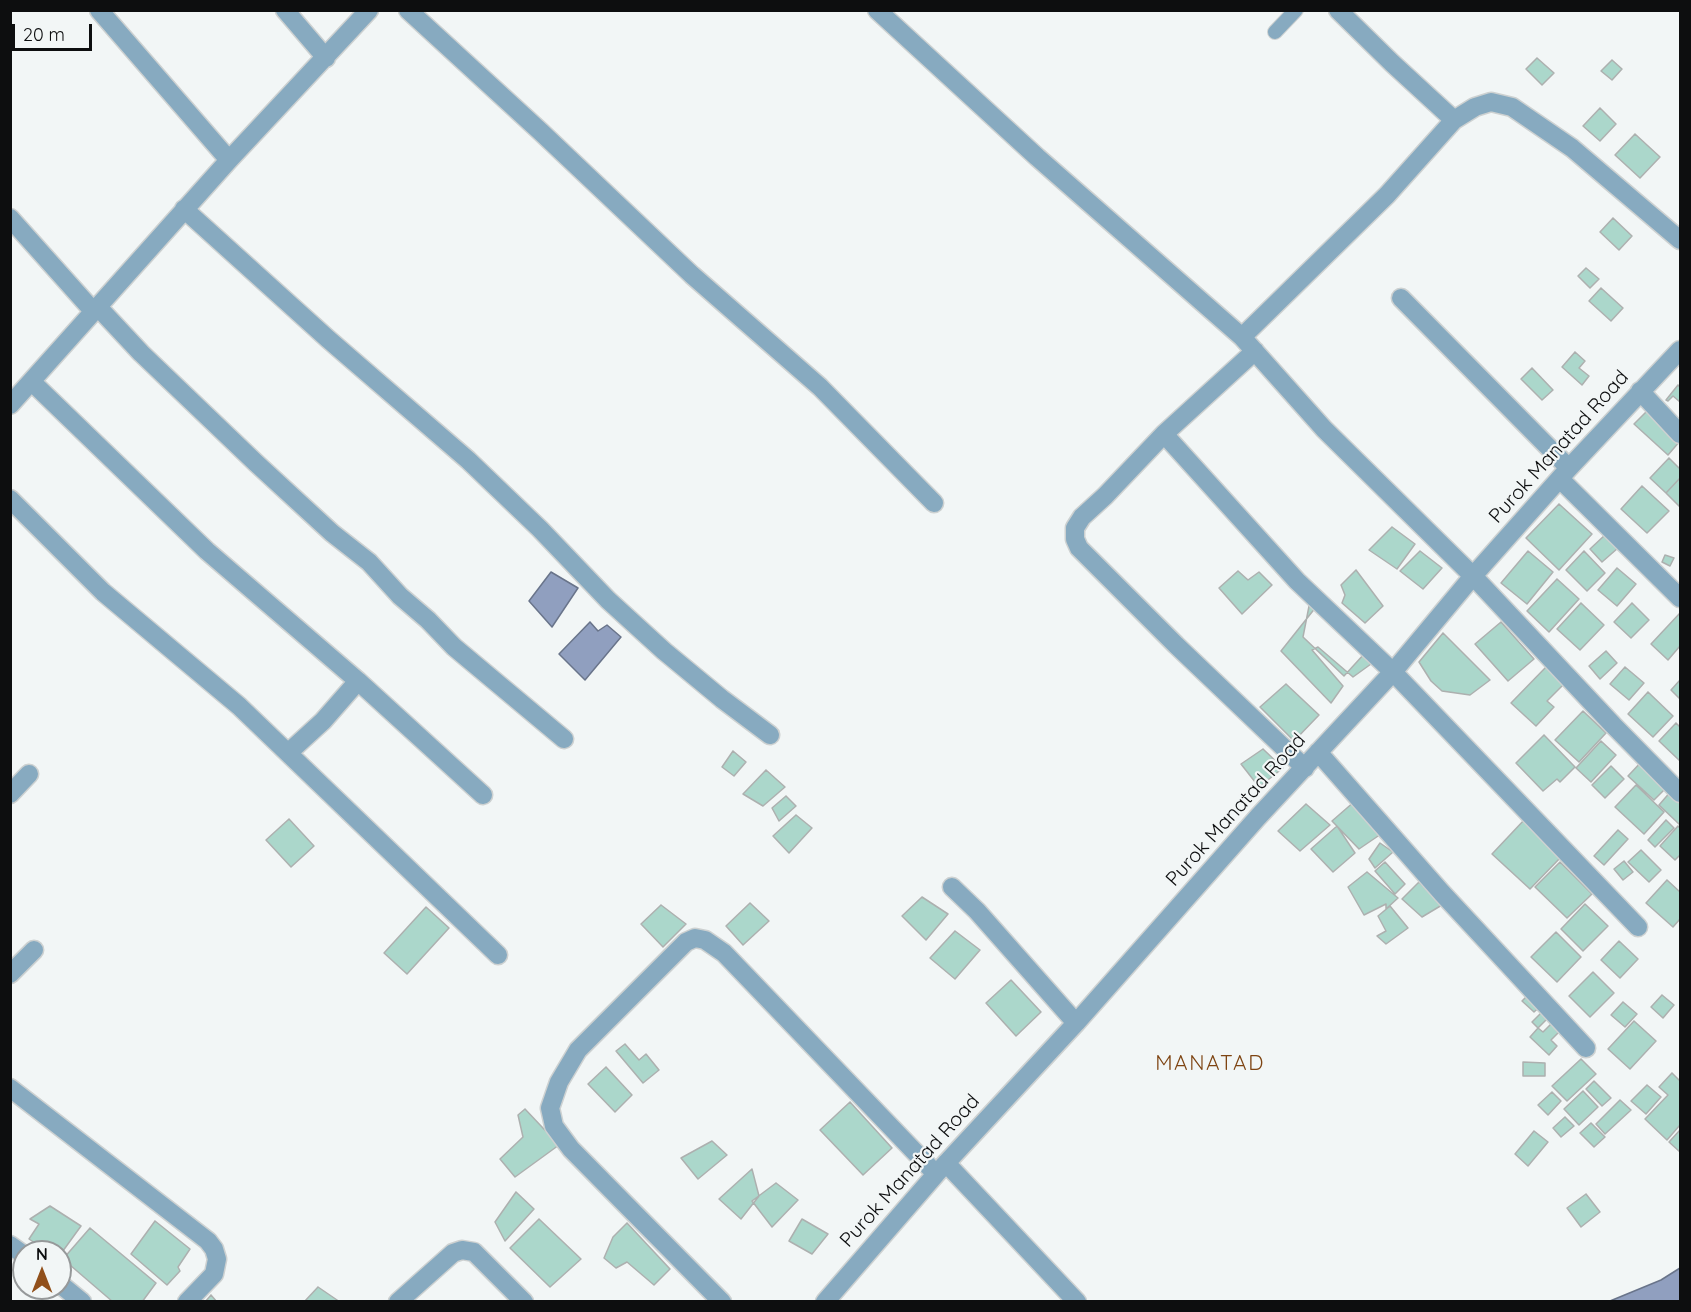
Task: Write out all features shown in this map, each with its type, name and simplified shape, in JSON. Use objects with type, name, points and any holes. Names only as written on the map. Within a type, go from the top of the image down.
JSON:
[{"type":"street","points":[[99,10],[229,160]]},
{"type":"street","points":[[285,10],[326,57]]},
{"type":"street","points":[[10,405],[184,209],[369,10]]},
{"type":"street","points":[[408,10],[692,275],[820,387],[934,503]]},
{"type":"street","points":[[877,10],[1053,172],[1242,337],[1324,429],[1473,576],[1680,793]]},
{"type":"street","points":[[1338,10],[1454,120]]},
{"type":"street","points":[[1242,337],[1387,195],[1454,120],[1474,107],[1491,102],[1512,107],[1572,148],[1680,240]]},
{"type":"street","points":[[184,209],[328,339],[468,460],[540,529],[608,600],[656,644],[722,699],[770,735]]},
{"type":"street","points":[[10,218],[96,310],[256,464],[369,562],[399,596],[428,620],[454,647],[564,739]]},
{"type":"street","points":[[1401,298],[1680,598]]},
{"type":"street","name":"Purok Manatad Road","points":[[825,1302],[941,1169],[1076,1023],[1258,817],[1394,672],[1473,576],[1564,473],[1680,350]]},
{"type":"street","points":[[1255,351],[1164,434],[1082,517],[1075,528],[1074,539],[1079,548],[1136,605],[1305,768]]},
{"type":"street","points":[[32,382],[207,551],[358,681],[483,795]]},
{"type":"street","points":[[1640,391],[1680,434]]},
{"type":"street","points":[[1164,434],[1297,581],[1394,672],[1638,927]]},
{"type":"street","points":[[10,498],[103,592],[239,706],[498,955]]},
{"type":"street","points":[[288,753],[323,721],[358,681]]},
{"type":"street","points":[[1318,752],[1442,893],[1586,1048]]},
{"type":"street","points":[[10,794],[29,774]]},
{"type":"street","points":[[952,886],[1076,1023]]},
{"type":"street","points":[[722,1302],[571,1149],[554,1126],[550,1108],[560,1082],[578,1050],[686,942],[695,939],[705,940],[724,953],[1077,1302]]},
{"type":"street","points":[[10,974],[34,950]]},
{"type":"street","points":[[10,1088],[208,1240],[217,1259],[214,1274],[187,1302]]},
{"type":"street","points":[[398,1302],[453,1253],[462,1250],[474,1252],[524,1302]]},
{"type":"lane","points":[[1275,32],[1296,10]]},
{"type":"water","points":[[551,572],[578,588],[552,627],[529,601]]},
{"type":"water","points":[[590,622],[598,631],[607,625],[621,637],[585,680],[559,654]]},
{"type":"water","points":[[1680,1268],[1680,1301],[1610,1301],[1661,1280]]},
{"type":"building","points":[[1537,58],[1554,73],[1542,85],[1526,69]]},
{"type":"building","points":[[1612,60],[1622,69],[1612,80],[1601,71]]},
{"type":"building","points":[[1600,108],[1616,124],[1600,141],[1583,126]]},
{"type":"building","points":[[1635,134],[1660,157],[1640,178],[1615,155]]},
{"type":"building","points":[[1613,218],[1632,236],[1619,250],[1600,232]]},
{"type":"building","points":[[1586,268],[1599,279],[1590,288],[1578,276]]},
{"type":"building","points":[[1601,288],[1623,308],[1611,321],[1589,301]]},
{"type":"building","points":[[1575,352],[1585,361],[1579,368],[1589,376],[1582,385],[1562,367]]},
{"type":"building","points":[[1532,368],[1553,390],[1542,400],[1521,379]]},
{"type":"building","points":[[1678,385],[1680,402],[1673,396],[1668,401],[1666,400]]},
{"type":"building","points":[[1649,409],[1680,441],[1668,455],[1634,424]]},
{"type":"building","points":[[1669,458],[1680,469],[1680,478],[1666,493],[1650,478]]},
{"type":"building","points":[[1680,478],[1680,507],[1666,493]]},
{"type":"building","points":[[1642,486],[1669,511],[1647,533],[1621,509]]},
{"type":"building","points":[[1559,504],[1592,534],[1559,570],[1526,538]]},
{"type":"building","points":[[1392,527],[1415,544],[1397,569],[1369,550]]},
{"type":"building","points":[[1606,534],[1618,548],[1602,562],[1590,549]]},
{"type":"building","points":[[1420,551],[1442,568],[1423,589],[1400,571]]},
{"type":"building","points":[[1528,551],[1553,572],[1527,604],[1501,583]]},
{"type":"building","points":[[1584,551],[1605,573],[1587,591],[1566,570]]},
{"type":"building","points":[[1665,555],[1674,558],[1670,566],[1662,562]]},
{"type":"building","points":[[1617,568],[1636,584],[1617,606],[1598,590]]},
{"type":"building","points":[[1356,570],[1383,606],[1365,623],[1342,603],[1345,595],[1341,585]]},
{"type":"building","points":[[1238,571],[1248,580],[1259,572],[1272,585],[1242,614],[1219,588]]},
{"type":"building","points":[[1557,579],[1579,599],[1549,632],[1527,611]]},
{"type":"building","points":[[1310,601],[1365,653],[1344,676],[1303,637]]},
{"type":"building","points":[[1581,603],[1604,625],[1580,650],[1557,629]]},
{"type":"building","points":[[1632,603],[1649,620],[1631,638],[1614,622]]},
{"type":"building","points":[[1316,607],[1371,664],[1353,677],[1318,647],[1312,650],[1343,686],[1331,703],[1281,651]]},
{"type":"building","points":[[1680,613],[1680,646],[1668,660],[1651,644]]},
{"type":"building","points":[[1501,622],[1534,659],[1508,681],[1475,644]]},
{"type":"building","points":[[1443,633],[1490,680],[1470,695],[1442,691],[1431,681],[1419,662]]},
{"type":"building","points":[[1606,651],[1617,663],[1600,679],[1589,666]]},
{"type":"building","points":[[1546,667],[1564,684],[1547,701],[1554,707],[1536,726],[1511,703]]},
{"type":"building","points":[[1625,667],[1644,683],[1629,700],[1610,684]]},
{"type":"building","points":[[1680,680],[1680,699],[1671,690]]},
{"type":"building","points":[[1286,684],[1319,715],[1294,741],[1260,707]]},
{"type":"building","points":[[1648,692],[1673,716],[1653,737],[1628,714]]},
{"type":"building","points":[[1583,711],[1606,733],[1579,762],[1555,740]]},
{"type":"building","points":[[1676,723],[1680,727],[1680,761],[1659,741]]},
{"type":"building","points":[[1544,735],[1575,767],[1560,782],[1557,779],[1543,791],[1516,763]]},
{"type":"building","points":[[1601,741],[1616,755],[1591,782],[1576,768]]},
{"type":"building","points":[[1263,749],[1283,768],[1259,787],[1241,764]]},
{"type":"building","points":[[733,751],[746,762],[734,776],[722,767]]},
{"type":"building","points":[[1644,759],[1670,784],[1654,800],[1628,776]]},
{"type":"building","points":[[1611,766],[1624,779],[1605,798],[1592,785]]},
{"type":"building","points":[[766,770],[785,787],[763,806],[743,794]]},
{"type":"building","points":[[1636,785],[1664,812],[1644,834],[1615,807]]},
{"type":"building","points":[[1672,790],[1680,798],[1680,825],[1659,805]]},
{"type":"building","points":[[786,796],[796,806],[779,821],[772,808]]},
{"type":"building","points":[[1355,801],[1384,832],[1359,849],[1332,821]]},
{"type":"building","points":[[1306,804],[1330,825],[1300,851],[1278,831]]},
{"type":"building","points":[[796,815],[812,828],[789,853],[773,836]]},
{"type":"building","points":[[289,819],[314,846],[291,867],[266,840]]},
{"type":"building","points":[[1525,819],[1563,855],[1530,889],[1492,854]]},
{"type":"building","points":[[1666,820],[1674,828],[1655,847],[1648,840]]},
{"type":"building","points":[[1337,826],[1355,853],[1333,872],[1311,849]]},
{"type":"building","points":[[1678,826],[1680,828],[1680,855],[1675,860],[1660,846]]},
{"type":"building","points":[[1618,830],[1628,839],[1604,865],[1594,856]]},
{"type":"building","points":[[1380,843],[1393,852],[1375,868],[1369,859]]},
{"type":"building","points":[[1641,850],[1661,870],[1649,882],[1628,862]]},
{"type":"building","points":[[1624,861],[1633,872],[1623,880],[1614,869]]},
{"type":"building","points":[[1385,862],[1405,884],[1395,894],[1375,871]]},
{"type":"building","points":[[1560,862],[1592,894],[1567,918],[1535,887]]},
{"type":"building","points":[[1367,872],[1398,898],[1386,909],[1386,904],[1364,915],[1348,887]]},
{"type":"building","points":[[1667,880],[1680,892],[1680,919],[1673,927],[1646,903]]},
{"type":"building","points":[[1419,882],[1442,905],[1422,917],[1402,899]]},
{"type":"building","points":[[922,897],[948,914],[926,940],[902,916]]},
{"type":"building","points":[[750,903],[769,921],[743,945],[726,926]]},
{"type":"building","points":[[1585,904],[1608,926],[1583,951],[1561,929]]},
{"type":"building","points":[[661,905],[686,924],[663,947],[641,924]]},
{"type":"building","points":[[1390,906],[1408,928],[1386,944],[1377,936],[1386,931],[1378,916]]},
{"type":"building","points":[[426,907],[449,928],[407,974],[384,953]]},
{"type":"building","points":[[955,931],[980,950],[955,979],[930,958]]},
{"type":"building","points":[[1556,932],[1581,957],[1557,982],[1531,957]]},
{"type":"building","points":[[1619,941],[1638,959],[1620,978],[1601,960]]},
{"type":"building","points":[[1593,972],[1614,993],[1590,1017],[1569,996]]},
{"type":"building","points":[[1011,980],[1041,1012],[1016,1036],[986,1003]]},
{"type":"building","points":[[1531,992],[1543,1004],[1534,1012],[1522,1001]]},
{"type":"building","points":[[1662,995],[1674,1005],[1663,1018],[1651,1007]]},
{"type":"building","points":[[1623,1002],[1637,1014],[1625,1027],[1611,1015]]},
{"type":"building","points":[[1545,1009],[1551,1015],[1538,1028],[1532,1022]]},
{"type":"building","points":[[1634,1021],[1656,1041],[1630,1069],[1608,1049]]},
{"type":"building","points":[[1552,1023],[1560,1031],[1551,1040],[1557,1046],[1549,1055],[1530,1037],[1538,1028],[1543,1032]]},
{"type":"building","points":[[625,1044],[639,1060],[646,1054],[659,1070],[643,1083],[616,1051]]},
{"type":"building","points":[[1581,1059],[1596,1074],[1567,1101],[1552,1086]]},
{"type":"building","points":[[1523,1062],[1545,1063],[1545,1076],[1523,1076]]},
{"type":"building","points":[[606,1067],[632,1095],[615,1112],[588,1084]]},
{"type":"building","points":[[1672,1073],[1680,1081],[1680,1125],[1667,1140],[1645,1119],[1668,1095],[1659,1087]]},
{"type":"building","points":[[1594,1081],[1611,1098],[1602,1106],[1586,1089]]},
{"type":"building","points":[[1647,1085],[1661,1097],[1646,1114],[1631,1101]]},
{"type":"building","points":[[1583,1091],[1598,1107],[1579,1125],[1564,1109]]},
{"type":"building","points":[[1552,1092],[1561,1101],[1548,1115],[1538,1105]]},
{"type":"building","points":[[1620,1100],[1631,1110],[1605,1134],[1596,1124]]},
{"type":"building","points":[[850,1102],[892,1148],[863,1175],[820,1130]]},
{"type":"building","points":[[525,1109],[559,1145],[515,1177],[500,1159],[523,1137],[518,1115]]},
{"type":"building","points":[[1565,1117],[1574,1126],[1561,1137],[1553,1128]]},
{"type":"building","points":[[1591,1123],[1605,1137],[1594,1147],[1580,1133]]},
{"type":"building","points":[[1680,1130],[1680,1152],[1669,1142]]},
{"type":"building","points":[[1534,1131],[1548,1142],[1528,1166],[1515,1154]]},
{"type":"building","points":[[712,1141],[727,1155],[698,1179],[681,1158]]},
{"type":"building","points":[[752,1169],[759,1196],[741,1219],[719,1199]]},
{"type":"building","points":[[776,1183],[798,1200],[772,1227],[752,1201]]},
{"type":"building","points":[[516,1192],[534,1209],[505,1241],[495,1222]]},
{"type":"building","points":[[1586,1194],[1600,1212],[1581,1227],[1567,1208]]},
{"type":"building","points":[[50,1206],[81,1226],[71,1240],[30,1240],[39,1224],[30,1219]]},
{"type":"building","points":[[539,1219],[581,1259],[550,1287],[510,1248]]},
{"type":"building","points":[[802,1219],[828,1234],[812,1254],[789,1241]]},
{"type":"building","points":[[155,1221],[190,1249],[178,1267],[180,1271],[167,1285],[131,1254]]},
{"type":"building","points":[[627,1223],[670,1269],[654,1285],[627,1262],[616,1268],[604,1258],[613,1237]]},
{"type":"building","points":[[90,1228],[156,1283],[142,1302],[113,1302],[72,1267],[72,1249]]},
{"type":"building","points":[[318,1287],[340,1302],[304,1302]]},
{"type":"building","points":[[211,1295],[217,1302],[205,1302]]},
{"type":"district","name":"MANATAD","points":[[1210,1064]]}]
